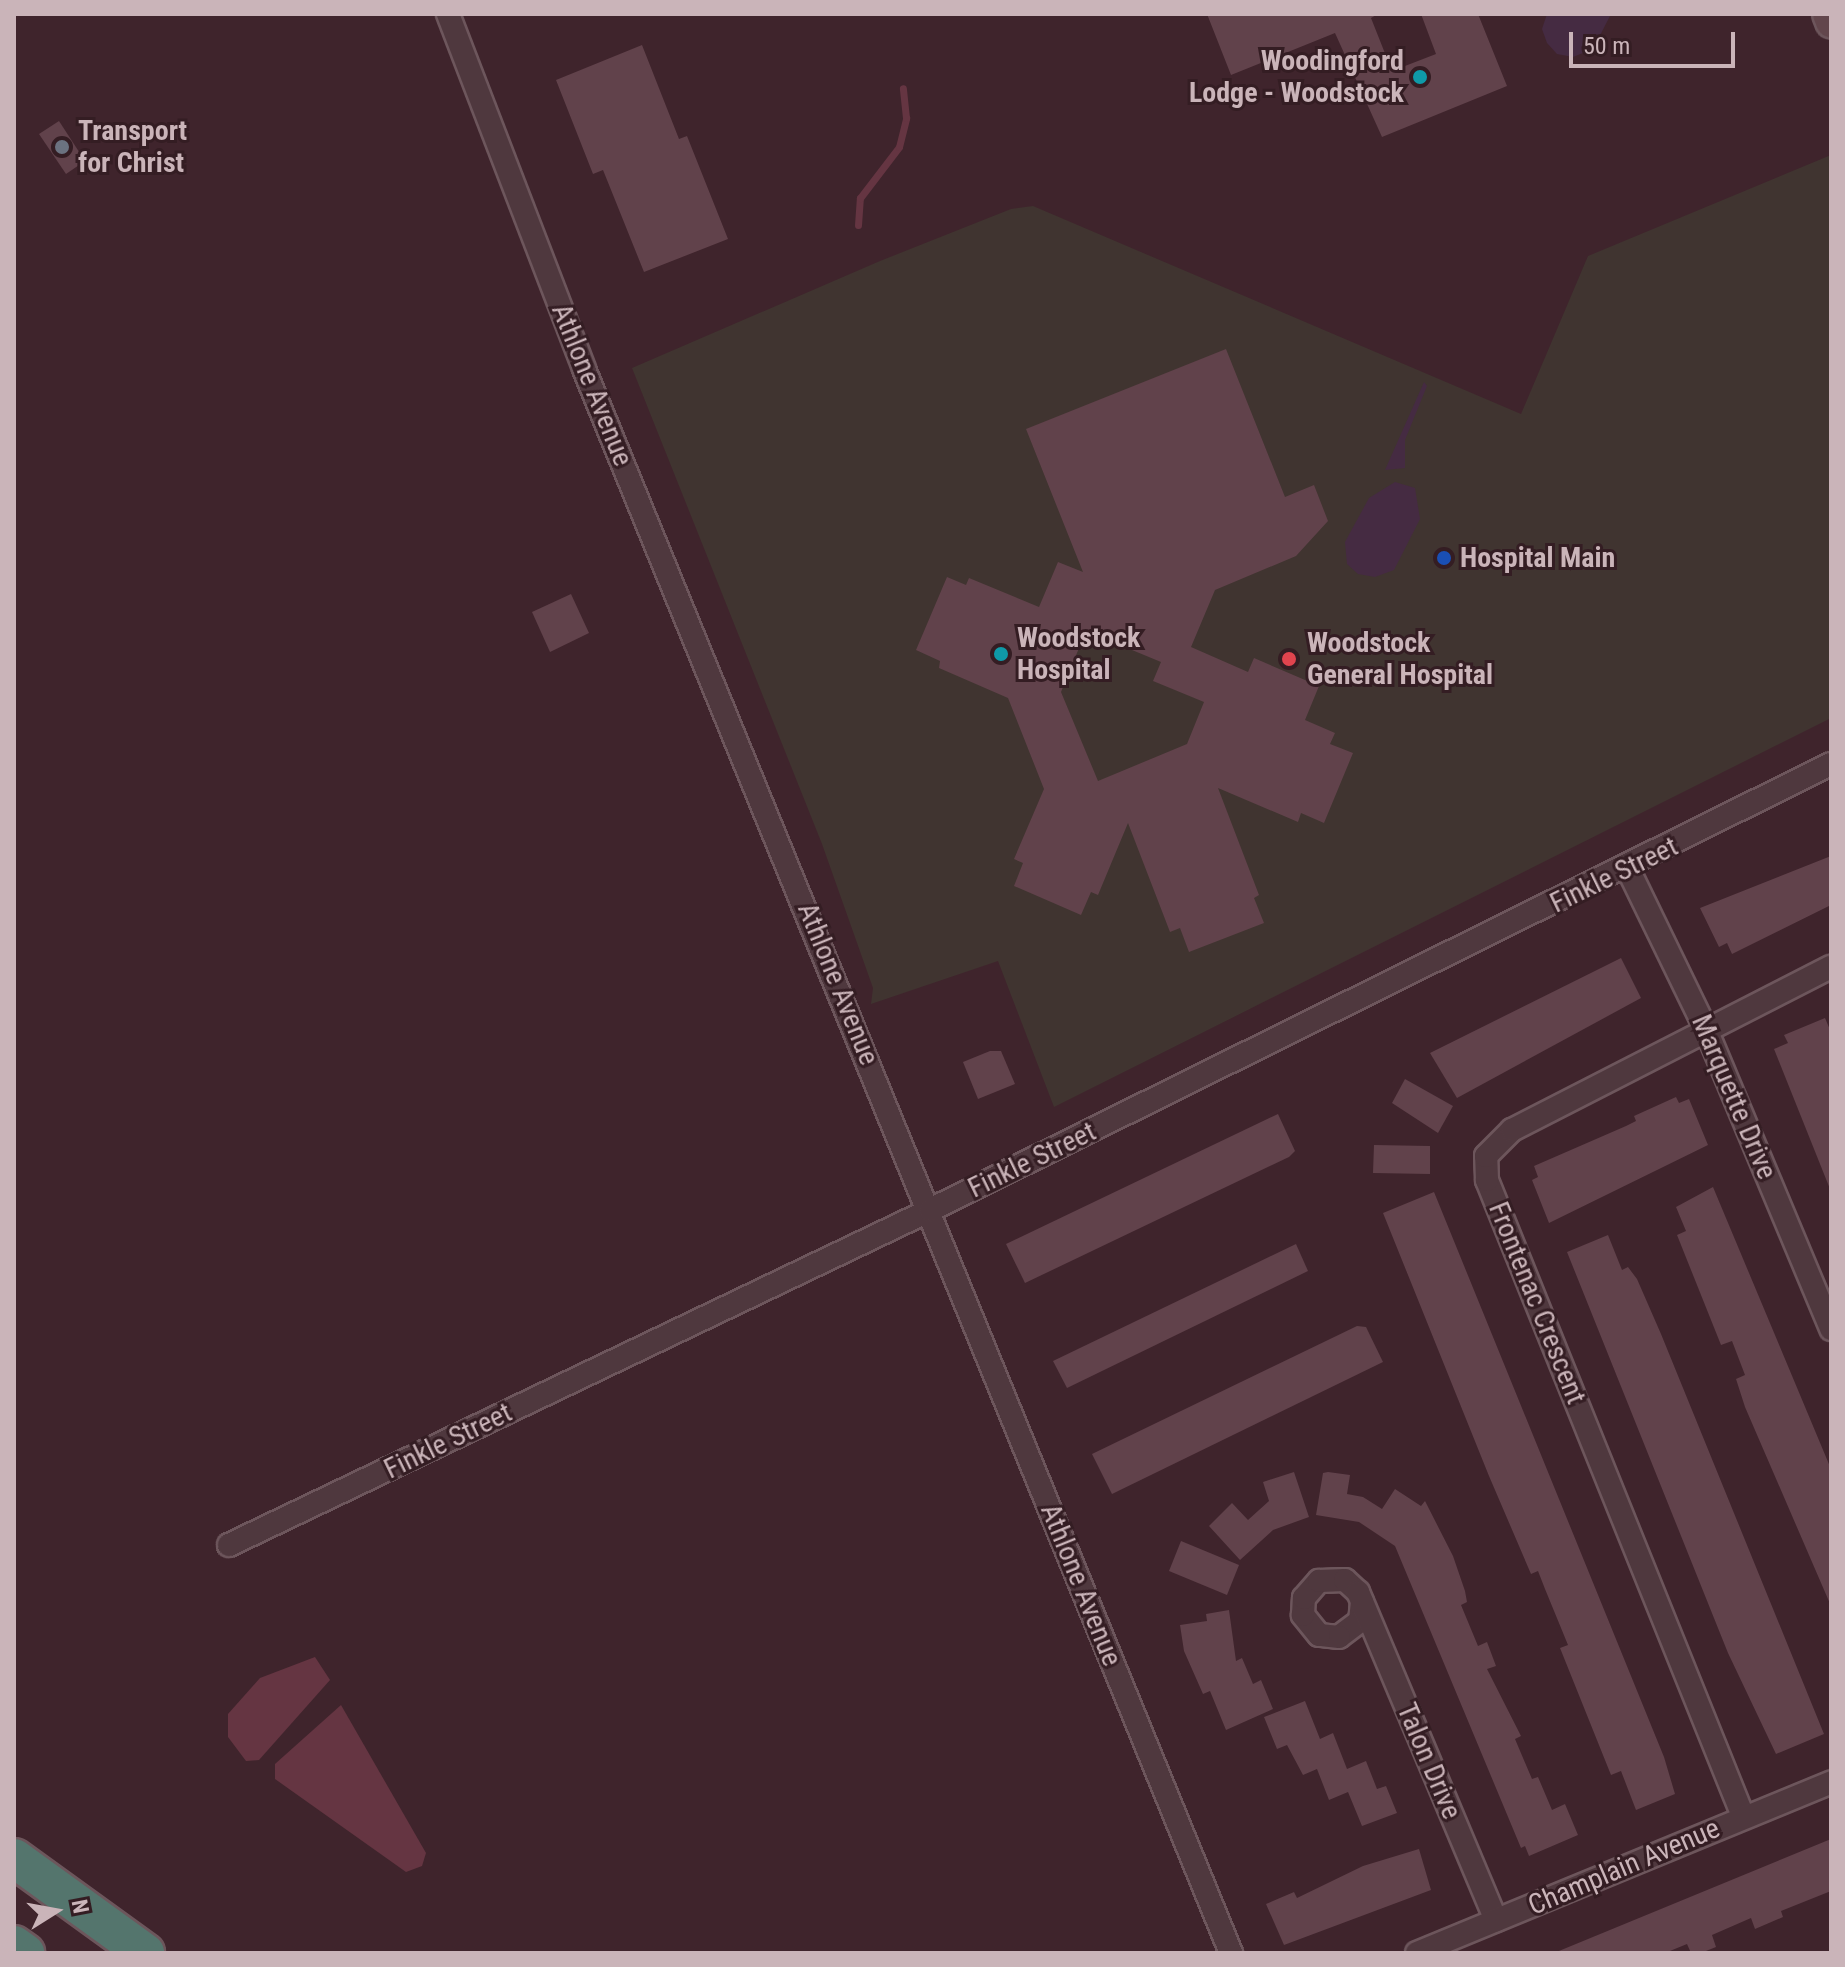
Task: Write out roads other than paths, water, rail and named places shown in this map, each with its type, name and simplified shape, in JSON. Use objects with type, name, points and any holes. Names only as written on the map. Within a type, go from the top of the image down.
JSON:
[{"type":"highway","points":[[14,1858],[145,1953]]},
{"type":"highway","points":[[14,1945],[25,1953]]},
{"type":"street","name":"Athlone Avenue","points":[[448,14],[584,369],[1231,1953]]},
{"type":"street","points":[[1828,14],[1831,22]]},
{"type":"street","name":"Finkle Street","points":[[229,1545],[930,1210],[1628,869],[1831,764]]},
{"type":"street","name":"Marquette Drive","points":[[1628,869],[1707,1032],[1831,1329]]},
{"type":"street","name":"Frontenac Crescent","points":[[1743,1816],[1486,1168],[1490,1147],[1512,1130],[1831,967]]},
{"type":"street","name":"Talon Drive","points":[[1362,1602],[1496,1920]]},
{"type":"street","name":"Champlain Avenue","points":[[1417,1953],[1831,1782]]},
{"type":"waterway","points":[[858,225],[860,198],[899,147],[906,118],[903,88]]},
{"type":"place","name":"Woodingford Lodge - Woodstock","points":[[1420,77]]},
{"type":"place","name":"Transport for Christ","points":[[62,147]]},
{"type":"place","name":"Hospital Main","points":[[1444,558]]},
{"type":"place","name":"Woodstock Hospital","points":[[1001,654]]},
{"type":"place","name":"Woodstock General Hospital","points":[[1289,659]]}]
